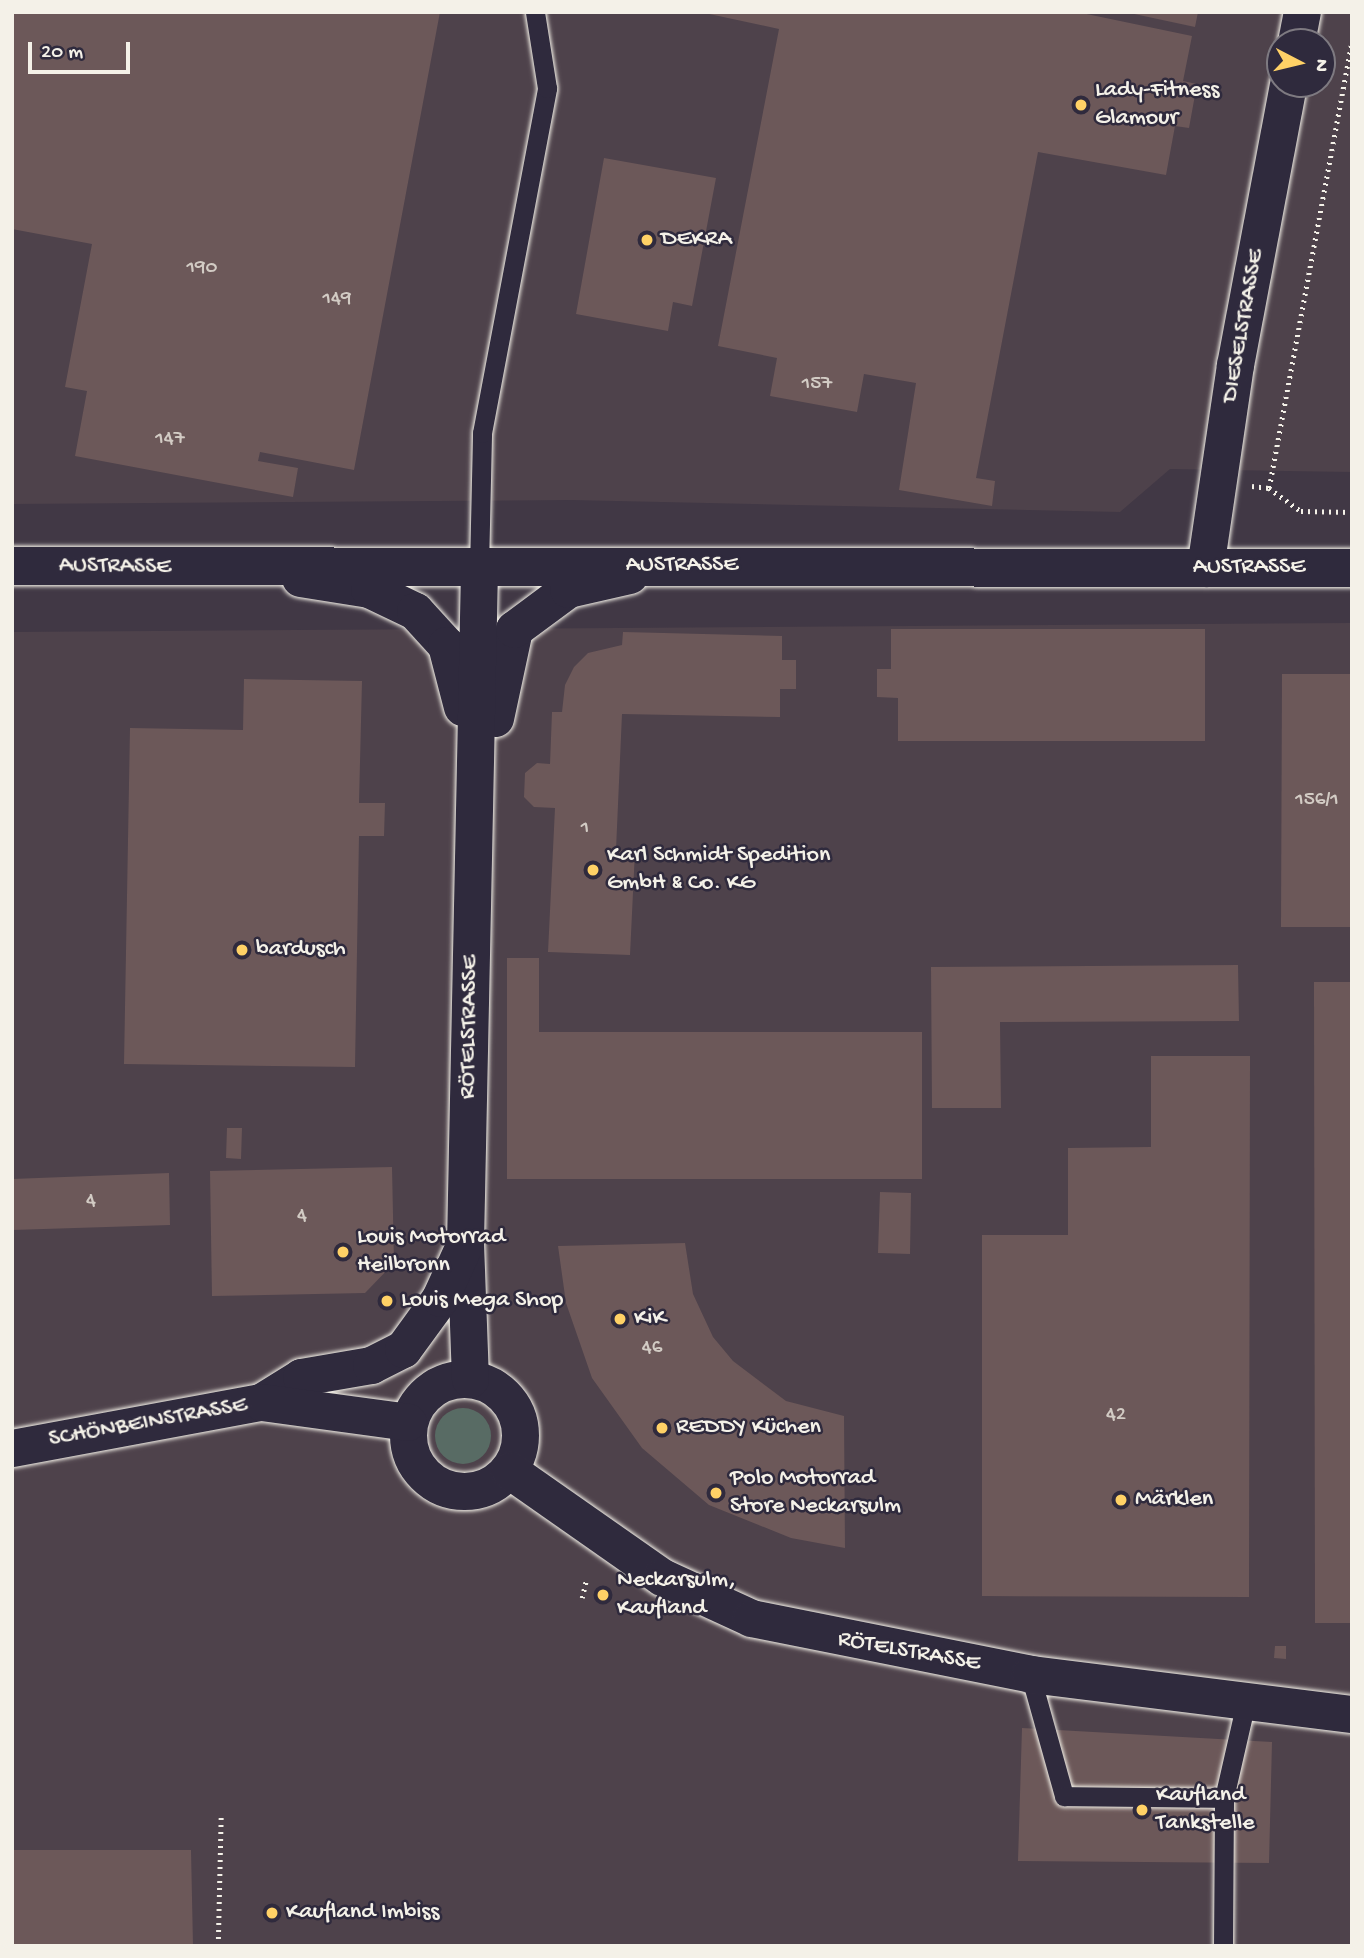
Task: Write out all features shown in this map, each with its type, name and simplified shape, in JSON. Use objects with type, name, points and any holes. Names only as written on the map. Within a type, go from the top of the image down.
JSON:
[{"type":"main road","name":"AUSTRASSE","points":[[12,566],[235,569],[666,566],[1352,568]]},
{"type":"street","name":"DIESELSTRASSE","points":[[1205,568],[1217,482],[1286,98]]},
{"type":"street","name":"RÖTELSTRASSE","points":[[474,801],[514,629],[568,589],[666,566]]},
{"type":"street","name":"RÖTELSTRASSE","points":[[470,1379],[466,1243],[479,568]]},
{"type":"street","name":"RÖTELSTRASSE","points":[[235,569],[369,589],[415,611],[446,645],[456,669],[474,801]]},
{"type":"street","name":"RÖTELSTRASSE","points":[[261,1402],[301,1377],[371,1365],[403,1349],[440,1298],[466,1243]]},
{"type":"street","points":[[470,1379],[501,1392],[519,1421],[517,1455],[509,1470],[475,1491],[432,1483],[411,1456],[408,1422],[415,1407],[438,1385],[470,1379]]},
{"type":"street","name":"SCHÖNBEINSTRASSE","points":[[12,1448],[261,1402],[408,1422]]},
{"type":"street","name":"RÖTELSTRASSE","points":[[509,1470],[662,1577],[751,1618],[1030,1674],[1352,1714]]},
{"type":"lane","points":[[479,568],[482,433],[547,88],[535,12]]},
{"type":"lane","points":[[1030,1674],[1064,1796],[1224,1798]]},
{"type":"lane","points":[[1223,1946],[1224,1798],[1246,1702]]},
{"type":"path","points":[[1269,488],[1352,41]]},
{"type":"path","points":[[1217,482],[1269,488],[1301,512],[1352,512]]},
{"type":"path","points":[[582,1598],[586,1581]]},
{"type":"path","points":[[218,1946],[221,1816]]},
{"type":"path","points":[[390,1946],[464,1946]]},
{"type":"shaded area","points":[[12,12],[1352,12],[1352,472],[1170,469],[1120,512],[571,500],[12,504]]},
{"type":"shaded area","points":[[1352,623],[1352,1946],[12,1946],[12,632]]},
{"type":"green space","points":[[458,1408],[468,1408],[483,1416],[489,1425],[489,1447],[483,1456],[468,1464],[458,1464],[440,1452],[435,1441],[435,1431],[447,1413]]},
{"type":"building","points":[[12,12],[440,12],[354,470],[260,452],[258,461],[298,468],[293,497],[75,456],[87,391],[65,387],[92,244],[12,229]]},
{"type":"building","points":[[700,12],[1077,12],[1192,36],[1183,81],[1197,84],[1189,128],[1175,126],[1166,175],[1038,152],[976,478],[995,481],[992,506],[899,490],[916,383],[864,374],[857,412],[770,396],[777,358],[718,346],[779,29]]},
{"type":"building","points":[[1125,12],[1198,12],[1195,27]]},
{"type":"building","name":"DEKRA","points":[[604,158],[716,178],[692,306],[673,302],[668,331],[576,314]]},
{"type":"building","points":[[891,629],[1205,629],[1205,741],[898,741],[898,698],[877,697],[877,669],[891,669]]},
{"type":"building","points":[[623,632],[782,636],[782,660],[796,660],[796,689],[780,689],[780,717],[622,714],[616,850],[635,851],[630,955],[548,952],[555,808],[534,807],[524,797],[525,773],[537,763],[550,764],[552,712],[562,712],[565,685],[574,667],[588,653],[622,645]]},
{"type":"building","points":[[1282,674],[1352,674],[1352,927],[1281,927]]},
{"type":"building","name":"bardusch","points":[[244,679],[362,681],[359,803],[385,803],[384,836],[359,836],[355,1067],[124,1064],[130,728],[243,730]]},
{"type":"building","points":[[507,958],[539,958],[539,1032],[922,1032],[922,1179],[507,1179]]},
{"type":"building","points":[[1238,965],[1239,1021],[1000,1022],[1001,1108],[932,1108],[931,967]]},
{"type":"building","points":[[1314,982],[1352,982],[1352,1623],[1315,1623]]},
{"type":"building","points":[[1151,1056],[1250,1056],[1249,1597],[982,1596],[982,1235],[1068,1235],[1068,1148],[1151,1147]]},
{"type":"building","points":[[227,1128],[242,1128],[241,1159],[226,1158]]},
{"type":"building","points":[[392,1167],[394,1263],[365,1293],[212,1296],[210,1171]]},
{"type":"building","points":[[169,1173],[170,1225],[12,1230],[12,1179]]},
{"type":"building","points":[[880,1192],[911,1193],[910,1254],[878,1253]]},
{"type":"building","points":[[685,1243],[693,1294],[713,1337],[733,1361],[786,1401],[844,1416],[845,1548],[791,1538],[709,1505],[642,1448],[592,1378],[566,1303],[558,1246]]},
{"type":"building","points":[[1275,1646],[1286,1646],[1286,1659],[1274,1658]]},
{"type":"building","points":[[1022,1728],[1272,1742],[1269,1863],[1018,1861]]},
{"type":"building","points":[[12,1850],[191,1850],[193,1946],[12,1946]]},
{"type":"place","name":"Lady-Fitness Glamour","points":[[1081,105]]},
{"type":"place","name":"DEKRA","points":[[647,240]]},
{"type":"place","name":"Karl Schmidt Spedition GmbH & Co. KG","points":[[593,870]]},
{"type":"place","name":"bardusch","points":[[242,950]]},
{"type":"place","name":"Louis Motorrad Heilbronn","points":[[343,1252]]},
{"type":"place","name":"Louis Mega Shop","points":[[387,1301]]},
{"type":"place","name":"KiK","points":[[620,1319]]},
{"type":"place","name":"REDDY Küchen","points":[[662,1428]]},
{"type":"place","name":"Polo Motorrad Store Neckarsulm","points":[[716,1493]]},
{"type":"place","name":"Märklen","points":[[1121,1500]]},
{"type":"place","name":"Neckarsulm, Kaufland","points":[[603,1595]]},
{"type":"place","name":"Kaufland Tankstelle","points":[[1142,1810]]},
{"type":"place","name":"Kaufland Imbiss","points":[[272,1913]]}]
